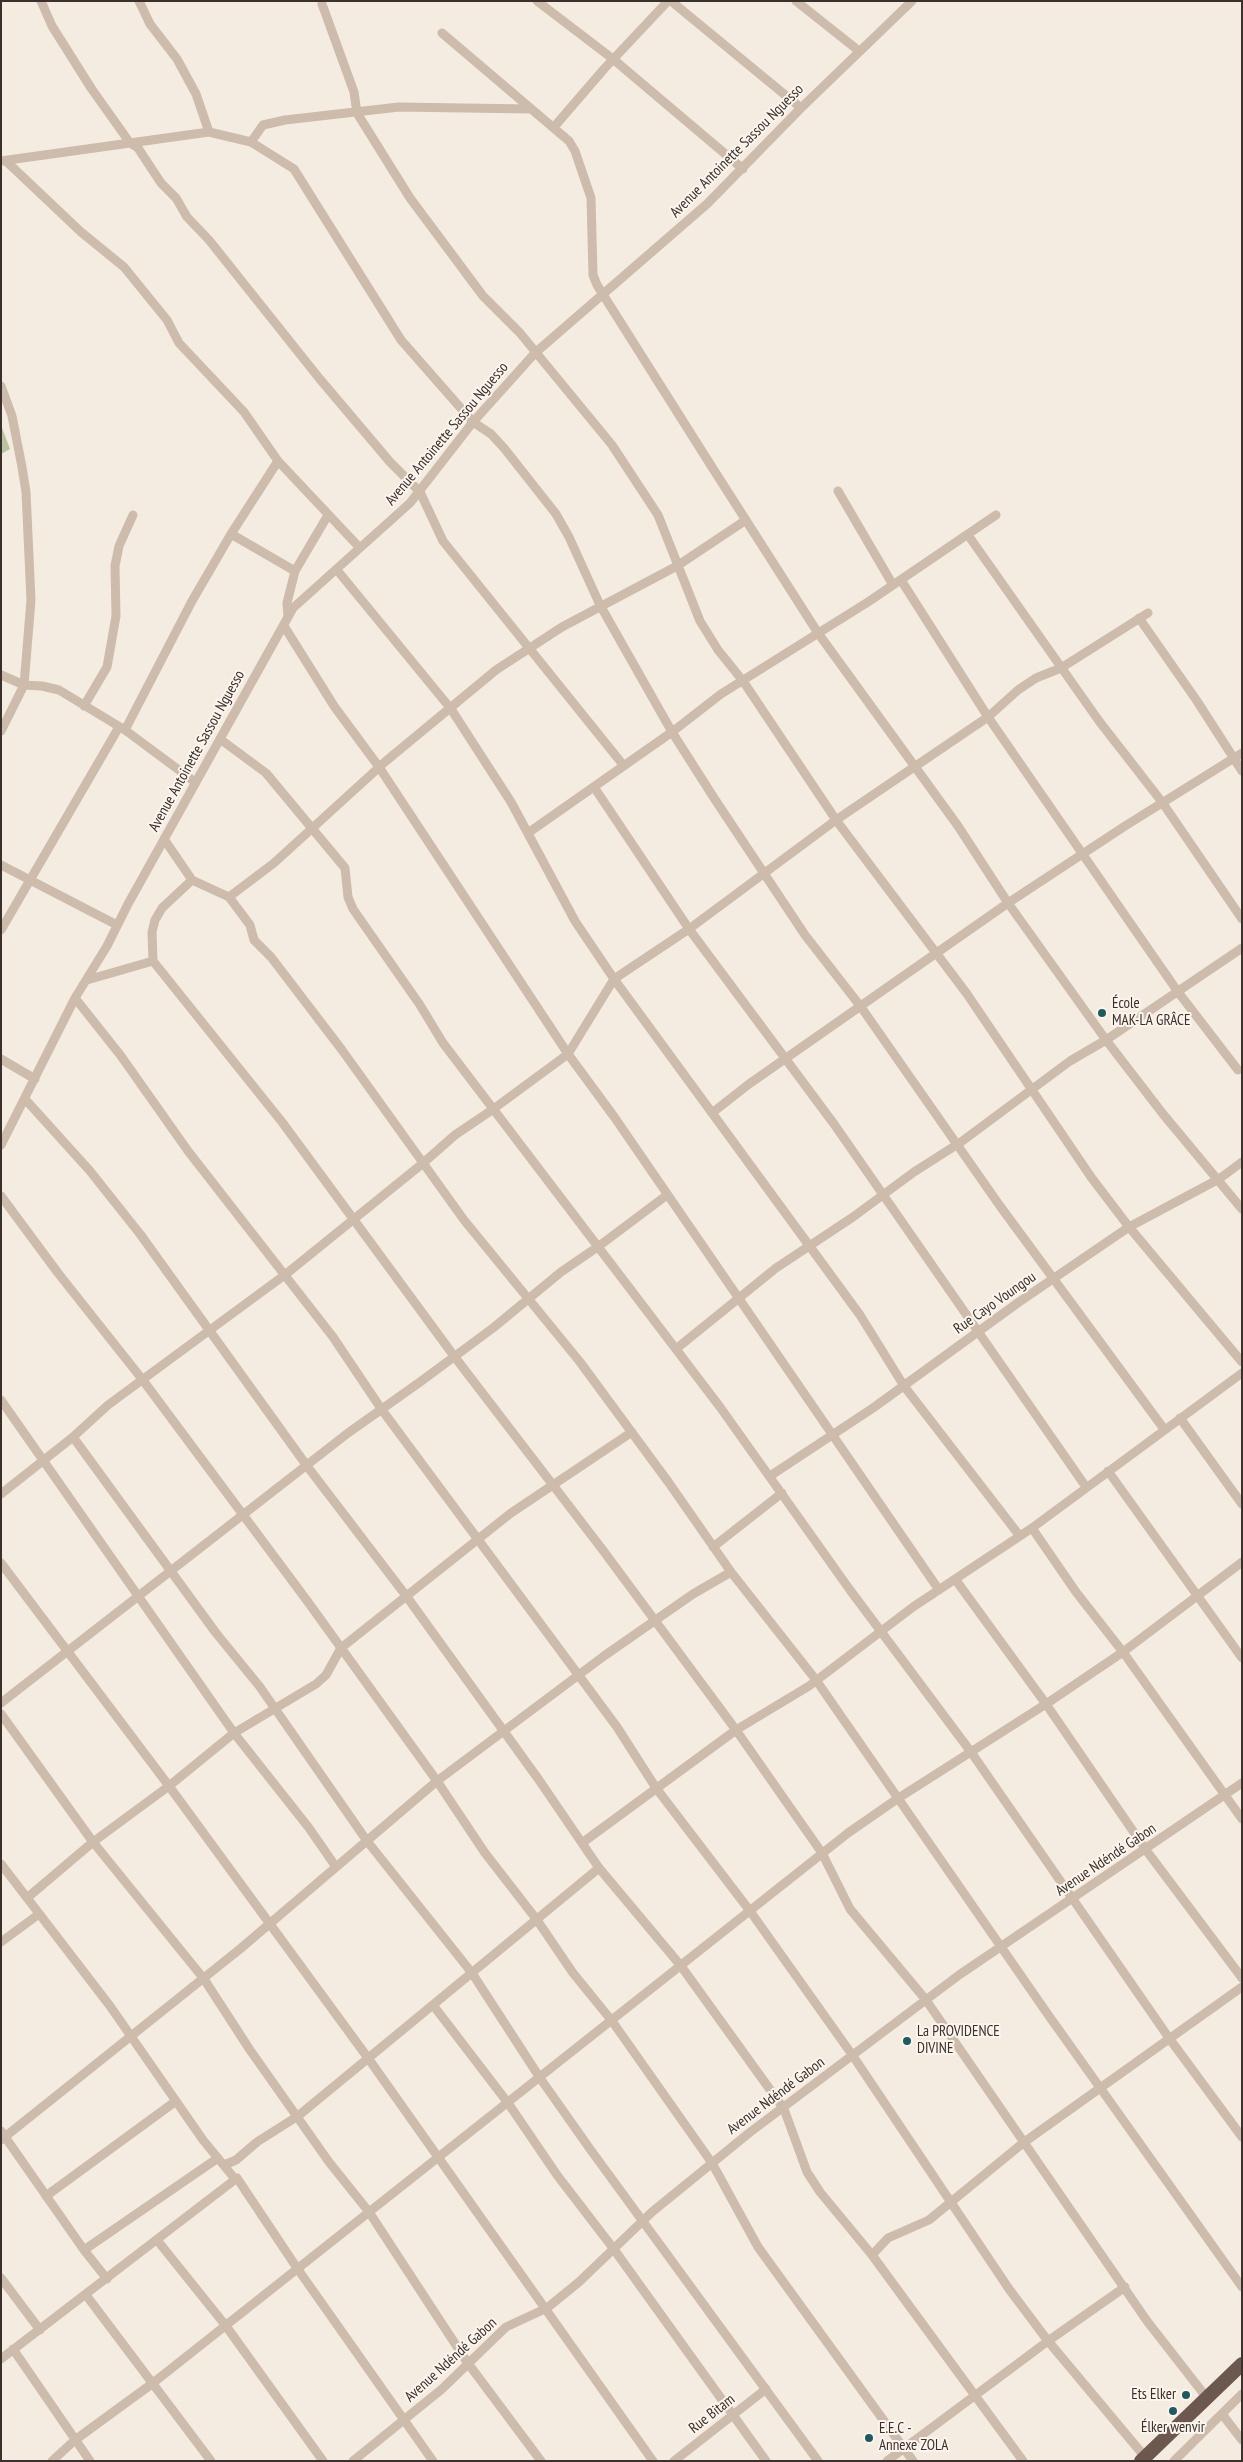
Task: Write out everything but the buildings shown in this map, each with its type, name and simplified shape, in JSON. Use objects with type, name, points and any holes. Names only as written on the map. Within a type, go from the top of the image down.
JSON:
[{"type":"highway","points":[[1143,2459],[1242,2364]]},
{"type":"street","points":[[40,1],[52,26],[80,72],[130,142],[138,148],[151,170],[176,198],[187,217],[209,240],[319,378],[390,462],[420,492],[443,541],[624,766]]},
{"type":"street","points":[[139,1],[150,24],[177,59],[190,82],[204,113],[209,132]]},
{"type":"street","points":[[537,1],[613,59],[743,168]]},
{"type":"street","points":[[554,127],[613,59],[670,1],[801,108]]},
{"type":"street","points":[[796,1],[859,51]]},
{"type":"street","name":"Avenue Antoinette Sassou Nguesso","points":[[1,1145],[75,998],[195,782],[300,600],[337,570],[359,547],[420,492],[473,422],[535,353],[707,204],[801,108],[912,1]]},
{"type":"street","points":[[322,4],[354,92],[357,113],[410,198],[483,296],[520,333],[612,445],[641,486],[658,515],[677,566],[706,632],[743,681],[836,820],[937,953],[1091,1177],[1129,1227],[1242,1362]]},
{"type":"street","points":[[442,33],[530,109],[564,135],[575,151],[587,185],[592,210],[593,275],[603,294],[818,633],[958,826],[1008,903],[1106,1040],[1162,1114],[1219,1179],[1242,1209]]},
{"type":"street","points":[[251,142],[259,129],[269,123],[408,107],[530,109]]},
{"type":"street","points":[[4,161],[209,132],[251,142],[294,169],[401,340],[473,422],[491,434],[504,448],[556,514],[569,537],[600,605],[672,732],[805,935],[861,1007],[957,1145],[1164,1429]]},
{"type":"street","points":[[4,161],[81,232],[129,272],[171,326],[180,343],[244,412],[278,460],[359,547]]},
{"type":"street","points":[[1,386],[12,416],[26,492],[31,600],[24,685],[1,731]]},
{"type":"street","points":[[1,930],[122,728],[230,534],[278,460]]},
{"type":"street","points":[[838,491],[988,717],[1178,992],[1238,1070]]},
{"type":"street","points":[[528,832],[672,732],[721,694],[897,582],[996,514]]},
{"type":"street","points":[[84,706],[107,667],[116,616],[115,566],[119,546],[133,515]]},
{"type":"street","points":[[328,515],[296,571],[287,603],[286,622],[334,706],[379,768],[568,1054],[739,1298],[939,1590]]},
{"type":"street","points":[[229,897],[274,863],[418,734],[451,710],[496,670],[528,647],[600,605],[677,566],[746,520]]},
{"type":"street","points":[[230,534],[296,571]]},
{"type":"street","points":[[968,535],[1061,668],[1162,802],[1242,919]]},
{"type":"street","points":[[337,570],[451,710],[511,802],[575,921],[614,980],[860,1316],[904,1386],[1019,1535]]},
{"type":"street","points":[[1,1494],[142,1379],[286,1274],[455,1135],[568,1054],[614,980],[689,929],[836,820],[915,768],[958,735],[988,717],[1018,690],[1036,678],[1061,668],[1143,616],[1233,759],[1242,770]]},
{"type":"street","points":[[1,675],[24,685],[42,686],[59,690],[122,728],[195,782]]},
{"type":"street","points":[[220,739],[257,764],[314,827],[345,868],[348,897],[353,908],[420,1005],[443,1043],[492,1110],[599,1246],[770,1476],[880,1631],[971,1752],[1169,2038],[1242,2137]]},
{"type":"street","points":[[712,1113],[1008,903],[1162,802],[1242,753]]},
{"type":"street","points":[[594,786],[689,929],[884,1195],[1086,1487]]},
{"type":"street","points":[[164,839],[192,880],[229,897],[250,925],[254,940],[271,957],[289,980],[422,1164],[528,1300],[580,1362],[731,1572],[816,1680],[897,1799],[1242,2286]]},
{"type":"street","points":[[1,866],[117,925]]},
{"type":"street","points":[[192,880],[162,908],[155,920],[152,932],[152,961],[216,1038],[736,1730],[822,1853],[850,1909],[926,2000],[1147,2321],[1207,2398]]},
{"type":"street","points":[[676,1350],[776,1268],[884,1195],[914,1172],[957,1145],[1070,1061],[1106,1040],[1242,948]]},
{"type":"street","points":[[86,980],[152,961]]},
{"type":"street","points":[[75,998],[121,1056],[188,1151],[286,1274],[333,1337],[382,1410],[617,1728],[656,1788],[750,1911],[853,2056],[1009,2289],[1048,2341],[1143,2459]]},
{"type":"street","points":[[1,1059],[35,1079]]},
{"type":"street","points":[[25,1099],[85,1165],[140,1234],[308,1466],[406,1597],[599,1868],[681,1966],[784,2108],[807,2172],[820,2192],[872,2255],[1023,2461]]},
{"type":"street","name":"Rue Cayo Voungou","points":[[770,1476],[904,1386],[979,1331],[1129,1227],[1219,1179],[1242,1162]]},
{"type":"street","points":[[1,1703],[348,1433],[382,1410],[528,1300],[561,1272],[599,1246],[667,1194]]},
{"type":"street","points":[[1,1196],[58,1273],[142,1379],[243,1515],[437,1781],[485,1852],[537,1920],[574,1974],[612,2021],[712,2163],[758,2247],[913,2461]]},
{"type":"street","points":[[582,1843],[736,1730],[816,1680],[880,1631],[1032,1528],[1242,1373]]},
{"type":"street","points":[[1,1400],[234,1733],[309,1828],[336,1867]]},
{"type":"street","points":[[1180,1418],[1242,1504]]},
{"type":"street","points":[[27,1898],[93,1842],[169,1786],[234,1733],[316,1684],[326,1675],[341,1648],[511,1513],[632,1432]]},
{"type":"street","points":[[73,1437],[274,1708],[367,1840],[472,1973],[540,2078],[818,2461]]},
{"type":"street","points":[[1108,1471],[1242,1658]]},
{"type":"street","points":[[713,1547],[782,1493]]},
{"type":"street","points":[[1032,1528],[1076,1592],[1123,1652],[1242,1819]]},
{"type":"street","points":[[52,2461],[75,2440],[153,2384],[297,2268],[508,2104],[822,1853],[897,1799],[1046,1704],[1123,1652],[1242,1562]]},
{"type":"street","points":[[1,1563],[169,1786],[368,2058],[547,2308],[652,2461]]},
{"type":"street","points":[[107,2279],[84,2250],[3,2136],[204,1978],[437,1781],[540,1702],[693,1594],[731,1572]]},
{"type":"street","points":[[955,1579],[1046,1704],[1146,1850],[1242,1978]]},
{"type":"street","points":[[1,1714],[93,1842],[204,1978],[250,2050],[369,2212],[467,2362],[542,2461]]},
{"type":"street","name":"Avenue Ndéndé Gabon","points":[[353,2461],[442,2389],[467,2362],[506,2328],[547,2308],[579,2282],[642,2220],[784,2108],[926,2000],[1242,1783]]},
{"type":"street","points":[[1,1864],[132,2036],[176,2102],[221,2162],[237,2178],[297,2268],[432,2461]]},
{"type":"street","points":[[84,2250],[221,2162],[236,2160],[257,2142],[298,2116],[599,1868]]},
{"type":"street","points":[[1,1942],[39,1914]]},
{"type":"street","points":[[872,2255],[888,2238],[929,2220],[1023,2143],[1242,1987]]},
{"type":"street","points":[[433,2005],[508,2104],[557,2175],[766,2461]]},
{"type":"street","points":[[46,2196],[176,2102]]},
{"type":"street","points":[[1,2359],[237,2178]]},
{"type":"street","points":[[157,2240],[226,2326],[323,2461]]},
{"type":"street","points":[[1,2278],[40,2330]]},
{"type":"street","points":[[886,2461],[975,2397],[1048,2341],[1125,2287]]},
{"type":"street","points":[[86,2295],[210,2461]]},
{"type":"street","points":[[13,2349],[90,2461]]},
{"type":"street","name":"Rue Bitam","points":[[674,2461],[766,2390]]},
{"type":"street","points":[[1174,2461],[1242,2394]]},
{"type":"street","points":[[1222,2414],[1242,2440]]},
{"type":"green space","points":[[1,425],[10,449],[1,454]]},
{"type":"place","name":"École MAK-LA GRÂCE","points":[[1102,1013]]},
{"type":"place","name":"La PROVIDENCE DIVINE","points":[[907,2041]]},
{"type":"place","name":"Ets Elker","points":[[1186,2395]]},
{"type":"place","name":"Élker wenvir","points":[[1173,2411]]},
{"type":"place","name":"E.E.C - Annexe ZOLA","points":[[869,2438]]}]
